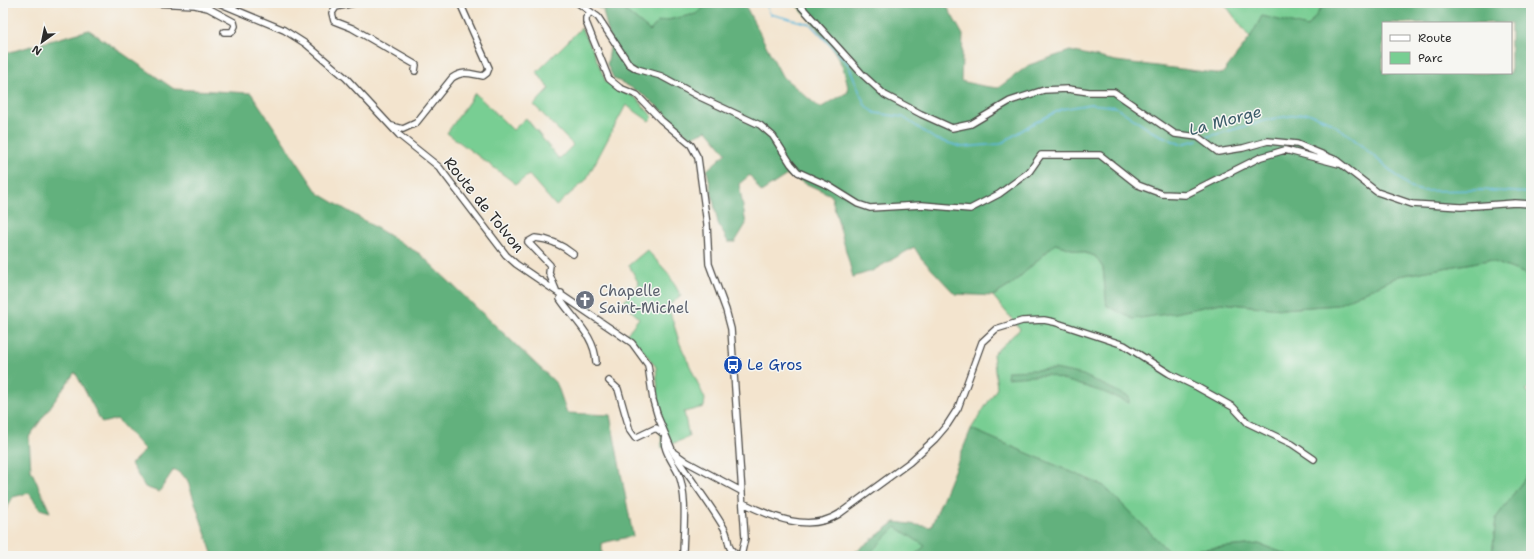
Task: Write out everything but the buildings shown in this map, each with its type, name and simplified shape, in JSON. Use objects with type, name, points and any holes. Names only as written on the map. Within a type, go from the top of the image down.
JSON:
[{"type":"street","points":[[154,3],[195,5],[214,10],[234,22],[235,26],[232,32],[224,32]]},
{"type":"street","name":"Route de Tolvon","points":[[219,3],[266,21],[306,44],[353,84],[399,135],[439,167],[506,255],[516,264],[559,291],[632,343],[644,356],[651,375],[653,400],[665,435],[665,448],[679,476],[683,498],[683,556]]},
{"type":"street","points":[[354,3],[336,7],[332,13],[334,20],[352,28],[416,65],[415,71]]},
{"type":"street","points":[[388,124],[403,129],[416,123],[452,78],[460,72],[468,72],[483,76],[487,73],[489,68],[460,3]]},
{"type":"street","points":[[578,3],[598,17],[629,64],[637,69],[661,76],[700,97],[760,125],[773,136],[798,172],[829,186],[858,204],[870,208],[922,205],[970,209],[999,194],[1029,172],[1041,155],[1100,155],[1138,184],[1162,194],[1185,195],[1261,157],[1285,150],[1339,164]]},
{"type":"street","points":[[798,3],[863,75],[885,95],[952,128],[970,124],[1010,101],[1044,90],[1068,89],[1089,92],[1114,92],[1175,134],[1198,137],[1218,152],[1243,148],[1268,141],[1297,144],[1336,160],[1339,164],[1377,192],[1412,204],[1461,207],[1515,203],[1531,204]]},
{"type":"street","points":[[590,12],[586,18],[586,22],[608,79],[620,88],[637,95],[661,120],[691,145],[698,158],[707,224],[709,264],[726,310],[731,329],[745,538],[740,556],[732,552],[729,548],[725,529],[673,452],[665,435],[656,428],[651,429],[647,434],[634,438],[630,431],[618,389],[609,381]]},
{"type":"street","points":[[573,254],[564,247],[551,241],[534,238],[528,242],[550,264],[549,273],[559,291],[560,299],[592,342],[596,351],[596,362]]},
{"type":"street","points":[[743,503],[786,520],[805,524],[818,524],[830,520],[910,462],[935,439],[947,425],[958,408],[982,342],[996,329],[1022,321],[1044,320],[1054,322],[1124,345],[1170,374],[1232,407],[1248,423],[1292,444],[1314,459]]},
{"type":"street","points":[[673,452],[687,462],[741,490]]},
{"type":"green space","points":[[588,3],[708,3],[696,14],[658,22],[650,31],[617,4],[603,10]]},
{"type":"green space","points":[[708,3],[744,3],[782,76],[820,108],[848,92],[846,79],[837,55],[812,22],[794,3],[945,3],[963,35],[961,81],[998,88],[1029,65],[1070,51],[1116,61],[1222,74],[1250,38],[1262,16],[1308,27],[1325,3],[1531,3],[1531,276],[1489,260],[1399,276],[1337,305],[1282,309],[1221,303],[1175,313],[1133,319],[1107,306],[1103,268],[1095,256],[1055,244],[1011,285],[993,296],[955,294],[921,258],[914,247],[872,271],[853,277],[831,195],[787,175],[761,192],[750,175],[739,184],[746,224],[735,242],[728,242],[718,223],[707,170],[726,153],[707,130],[690,138],[646,97],[614,79],[607,65],[611,43],[603,11],[617,4],[650,31],[658,22],[696,14]]},
{"type":"green space","points":[[1224,3],[1325,3],[1308,27],[1262,16],[1250,38]]},
{"type":"green space","points":[[581,28],[592,48],[606,82],[636,98],[653,117],[649,121],[626,105],[586,180],[556,206],[529,175],[516,184],[447,133],[475,93],[513,130],[526,118],[559,159],[573,145],[534,105],[549,89],[537,72]]},
{"type":"green space","points":[[89,30],[174,89],[251,93],[318,193],[420,254],[557,384],[567,413],[610,415],[633,536],[602,543],[602,556],[213,556],[187,479],[174,469],[159,492],[145,487],[131,464],[145,450],[117,419],[102,423],[75,372],[29,437],[31,470],[50,512],[40,509],[29,493],[13,497],[5,511],[3,510],[3,54]]},
{"type":"green space","points":[[1055,244],[1095,256],[1103,268],[1107,306],[1175,313],[1221,303],[1282,309],[1337,305],[1399,276],[1489,260],[1531,276],[1531,387],[1525,391],[1531,395],[1531,470],[1496,518],[1492,556],[1291,556],[1259,544],[1169,552],[1104,486],[971,429],[997,388],[993,354],[1020,329],[993,296],[1011,285]]},
{"type":"green space","points":[[647,250],[668,273],[681,296],[668,306],[680,344],[705,399],[704,407],[684,412],[689,437],[662,448],[656,367],[641,348],[626,335],[639,318],[623,303],[639,284],[629,265]]},
{"type":"green space","points":[[1055,369],[1083,375],[1129,397],[1129,403],[1103,392],[1048,375],[1007,378],[1008,371]]},
{"type":"green space","points":[[971,429],[1104,486],[1169,552],[1259,544],[1291,556],[913,556],[925,546],[896,527],[867,556],[850,556],[895,522],[931,527]]},
{"type":"green space","points":[[1531,470],[1531,556],[1492,556],[1496,518]]},
{"type":"green space","points":[[896,527],[926,546],[913,556],[867,556]]},
{"type":"waterway","name":"La Morge","points":[[766,3],[770,14],[810,24],[848,64],[865,105],[875,113],[903,117],[935,139],[962,147],[1000,144],[1032,124],[1062,109],[1091,104],[1116,107],[1151,131],[1180,144],[1198,140]]},
{"type":"waterway","name":"La Morge","points":[[1203,138],[1271,119],[1308,113],[1330,122],[1350,136],[1411,188],[1422,191],[1481,190],[1531,193]]},
{"type":"place","name":"Chapelle Saint-Michel","points":[[585,300]]},
{"type":"place","name":"Le Gros","points":[[733,365]]}]
